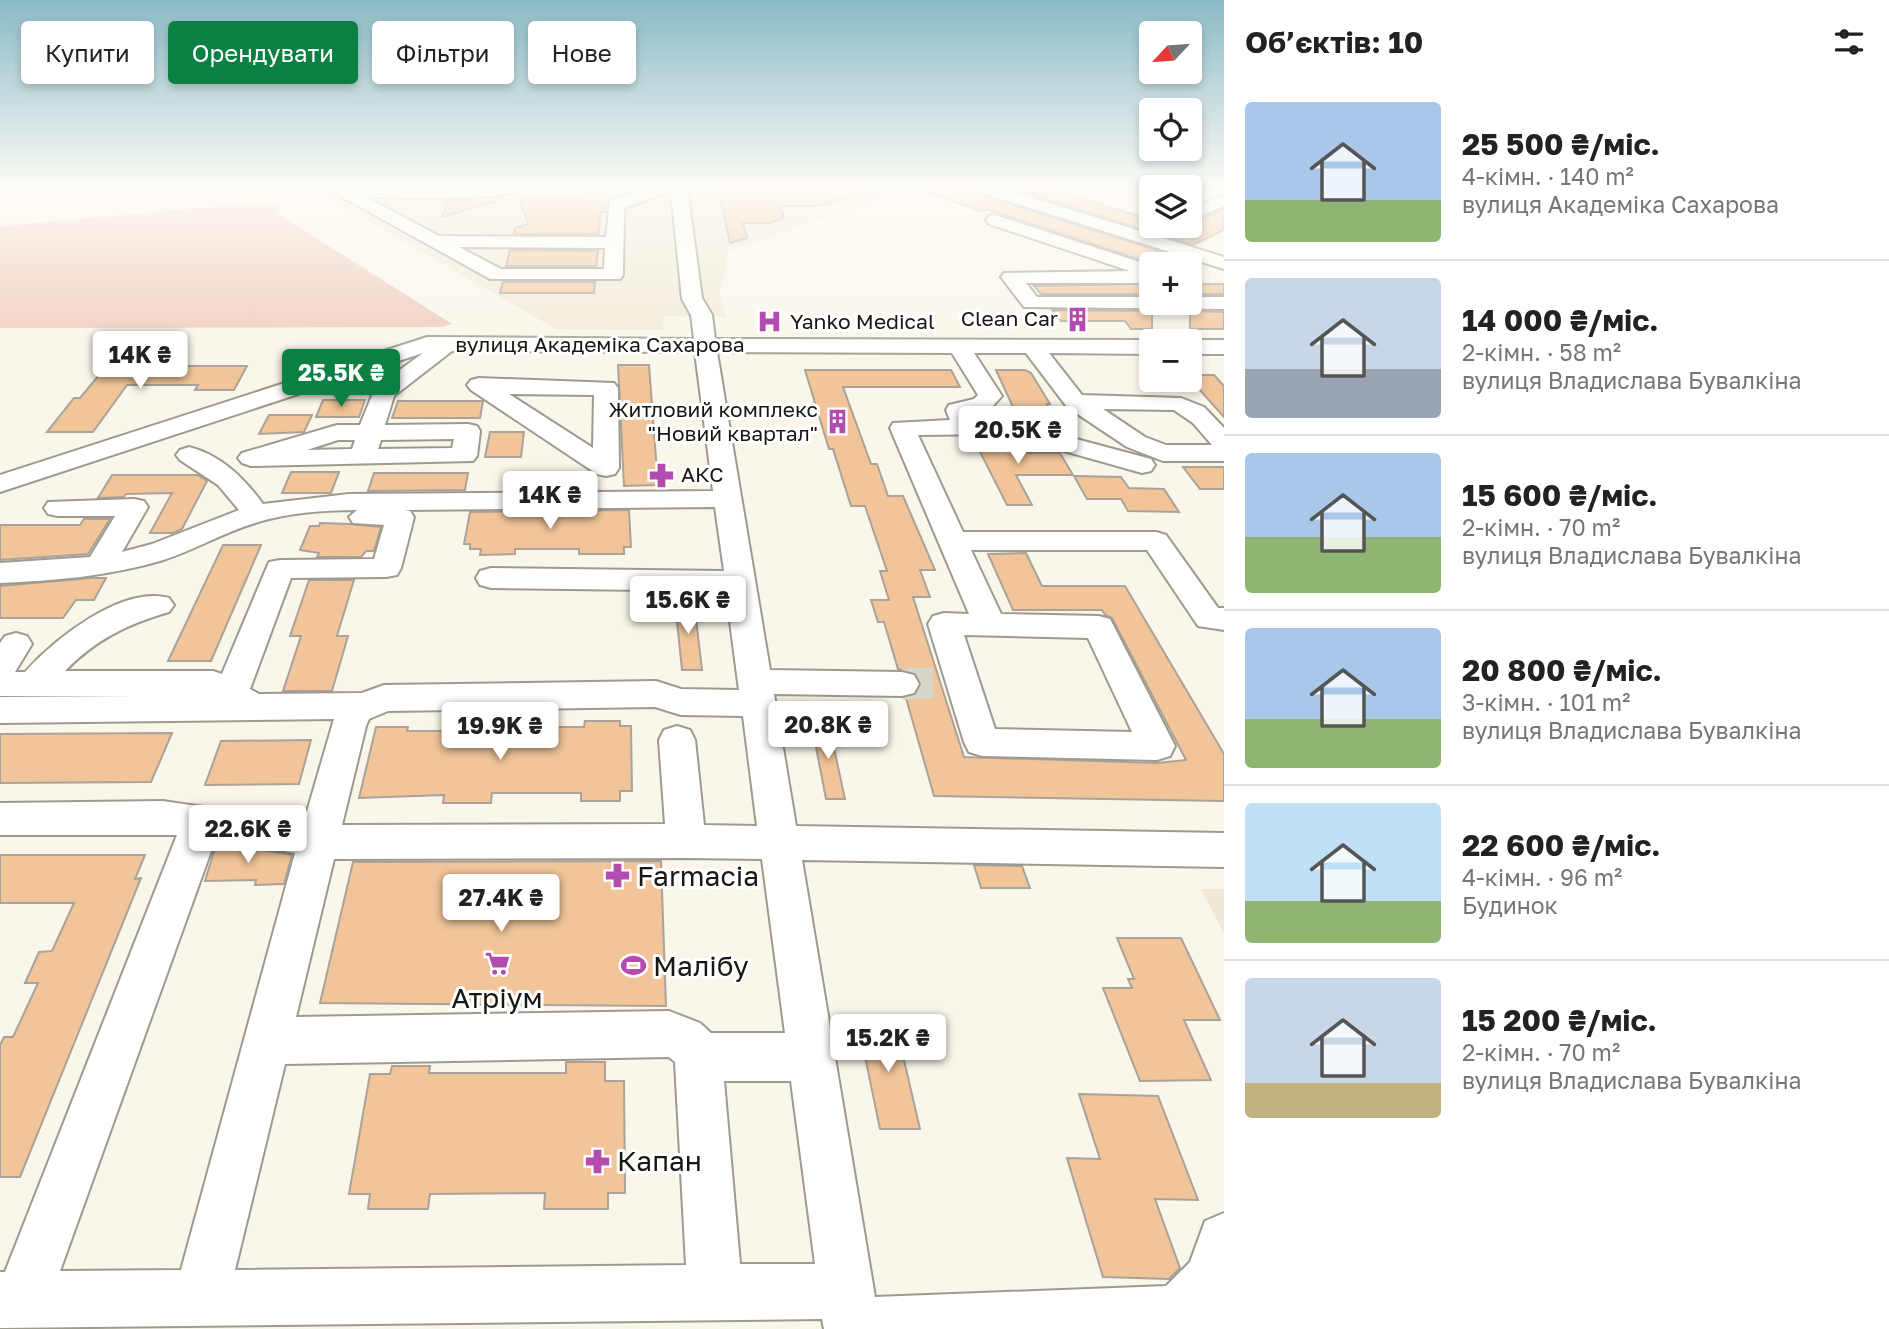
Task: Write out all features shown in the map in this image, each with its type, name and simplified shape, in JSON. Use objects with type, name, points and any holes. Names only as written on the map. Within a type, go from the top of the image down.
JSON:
[{"type":"street","points":[[450,249],[497,275],[613,275],[614,249]]},
{"type":"street","points":[[686,249],[692,299],[703,327],[850,1315]]},
{"type":"street","points":[[700,249],[706,299],[703,327]]},
{"type":"street","points":[[1079,249],[1139,270]]},
{"type":"street","points":[[1189,249],[1219,257]]},
{"type":"street","points":[[1139,274],[1011,277],[1031,303],[1139,303]]},
{"type":"street","points":[[1202,277],[1224,277]]},
{"type":"street","points":[[1202,303],[1224,303]]},
{"type":"street","name":"вулиця Академіка Сахарова","points":[[0,484],[438,344],[478,344],[703,327],[960,346],[1139,347]]},
{"type":"street","points":[[349,502],[383,393],[438,344]]},
{"type":"street","points":[[478,344],[472,380],[482,387],[606,468],[607,387],[482,387]]},
{"type":"street","points":[[960,346],[990,396],[982,404],[958,410],[965,427]]},
{"type":"street","points":[[1032,346],[1075,402],[1136,442],[1171,454],[1224,453]]},
{"type":"street","points":[[1202,347],[1224,347]]},
{"type":"street","points":[[1075,402],[1185,405],[1195,410],[1224,444]]},
{"type":"street","points":[[990,625],[902,428],[1005,427],[1142,466]]},
{"type":"street","points":[[0,573],[62,572],[176,547],[256,514],[272,482],[367,445]]},
{"type":"street","points":[[189,455],[215,468],[234,482],[256,514]]},
{"type":"street","points":[[272,482],[349,502],[728,499]]},
{"type":"street","points":[[242,701],[280,569],[386,568],[400,517],[272,482]]},
{"type":"street","points":[[58,508],[134,507],[99,566]]},
{"type":"street","points":[[953,541],[1156,541],[1209,618],[1224,619]]},
{"type":"street","points":[[491,578],[740,581]]},
{"type":"street","points":[[34,684],[56,658],[81,636],[108,620],[158,605]]},
{"type":"street","points":[[944,624],[990,625],[1098,627],[1157,746],[982,742],[952,684],[944,624]]},
{"type":"street","points":[[0,645],[16,644],[0,668]]},
{"type":"street","points":[[0,684],[213,683],[242,701]]},
{"type":"street","points":[[0,710],[242,701],[362,706],[384,698],[656,694],[681,702],[757,692],[902,684]]},
{"type":"street","points":[[201,1297],[348,726],[351,717],[362,706]]},
{"type":"street","points":[[677,740],[686,841]]},
{"type":"street","points":[[0,819],[163,817],[281,833],[318,842],[686,841],[1224,850]]},
{"type":"street","points":[[202,822],[11,1300],[715,1292],[850,1315],[1199,1321],[1224,1240]]},
{"type":"street","points":[[267,1041],[669,1034],[681,1036],[693,1045],[698,1057],[715,1292]]},
{"type":"street","points":[[698,1057],[812,1057]]},
{"type":"shaded area","points":[[0,249],[334,249],[452,324],[442,327],[0,328]]},
{"type":"shaded area","points":[[417,249],[733,249],[727,251],[727,267],[719,291],[726,317],[664,316],[663,330],[556,329]]},
{"type":"shaded area","points":[[1201,889],[1224,889],[1224,934]]},
{"type":"building","points":[[1108,249],[1153,249],[1162,252],[1139,252],[1139,259]]},
{"type":"building","points":[[510,250],[598,251],[596,266],[506,266]]},
{"type":"building","points":[[503,282],[595,282],[594,293],[500,293]]},
{"type":"building","points":[[1139,284],[1139,294],[1041,294],[1034,286]]},
{"type":"building","points":[[1202,284],[1224,284],[1224,294],[1202,294]]},
{"type":"building","points":[[1052,310],[1139,311],[1139,315],[1152,315],[1152,329],[1131,329],[1125,321],[1061,321]]},
{"type":"building","points":[[1202,311],[1224,312],[1224,329],[1190,329],[1190,315],[1202,315]]},
{"type":"building","points":[[618,365],[649,365],[658,485],[624,486]]},
{"type":"building","points":[[140,366],[247,366],[234,390],[195,390],[198,385],[127,385],[93,432],[47,432],[74,398],[80,398],[100,374],[135,374]]},
{"type":"building","points":[[805,370],[951,370],[960,387],[843,387],[871,464],[877,464],[888,496],[903,496],[935,570],[920,570],[930,597],[913,597],[964,757],[1157,763],[1186,760],[1112,618],[1102,610],[1013,610],[988,554],[1026,553],[1042,586],[1125,586],[1224,754],[1224,801],[934,796],[906,698],[916,694],[921,683],[915,672],[898,669],[884,622],[878,622],[871,600],[889,600],[880,571],[887,571],[865,506],[851,506],[833,449],[829,449]]},
{"type":"building","points":[[996,370],[1025,370],[1031,373],[1050,404],[1047,404],[1049,408],[1013,407]]},
{"type":"building","points":[[1202,375],[1214,375],[1224,386],[1224,417],[1202,392]]},
{"type":"building","points":[[323,400],[365,400],[359,417],[316,417]]},
{"type":"building","points":[[398,401],[483,401],[480,418],[392,418]]},
{"type":"building","points":[[269,415],[312,415],[304,432],[259,434]]},
{"type":"building","points":[[490,432],[524,432],[521,457],[485,457]]},
{"type":"building","points":[[985,437],[1004,437],[1021,442],[1027,453],[1060,453],[1073,475],[1016,475],[1032,505],[1007,505],[975,442],[987,442]]},
{"type":"building","points":[[1183,467],[1224,467],[1224,489],[1200,489]]},
{"type":"building","points":[[291,472],[339,472],[331,493],[282,493]]},
{"type":"building","points":[[374,473],[468,473],[465,490],[368,491]]},
{"type":"building","points":[[112,475],[198,475],[207,481],[182,529],[173,533],[150,533],[172,493],[126,494],[124,497],[98,498]]},
{"type":"building","points":[[1074,476],[1121,477],[1129,488],[1164,489],[1179,512],[1128,511],[1121,499],[1087,499]]},
{"type":"building","points":[[629,510],[631,547],[624,547],[624,554],[579,554],[579,549],[515,549],[515,554],[480,555],[481,549],[470,549],[470,544],[464,544],[470,512]]},
{"type":"building","points":[[84,519],[110,519],[88,554],[0,560],[0,525],[80,525]]},
{"type":"building","points":[[320,523],[381,527],[374,551],[366,551],[361,557],[317,557],[319,553],[300,550],[310,526],[319,526]]},
{"type":"building","points":[[223,545],[261,545],[211,661],[168,661]]},
{"type":"building","points":[[106,578],[94,600],[76,600],[63,618],[0,618],[0,586]]},
{"type":"building","points":[[309,580],[354,580],[337,636],[348,636],[332,691],[283,691],[301,636],[290,636]]},
{"type":"building","points":[[675,602],[694,602],[702,670],[682,670]]},
{"type":"building","points":[[455,721],[489,721],[488,727],[584,727],[585,721],[620,721],[620,726],[631,726],[632,791],[620,791],[620,801],[581,801],[581,793],[492,793],[491,803],[443,803],[444,795],[359,798],[376,727],[408,727],[407,731],[454,731]]},
{"type":"building","points":[[811,721],[828,721],[845,799],[826,799]]},
{"type":"building","points":[[172,733],[151,782],[0,783],[0,734]]},
{"type":"building","points":[[311,740],[299,784],[205,785],[221,741]]},
{"type":"building","points":[[216,845],[292,855],[284,884],[255,885],[256,880],[205,881]]},
{"type":"building","points":[[0,855],[145,855],[135,879],[141,878],[20,1177],[0,1177],[0,1045],[4,1037],[13,1037],[38,983],[25,983],[39,952],[52,951],[74,903],[0,903]]},
{"type":"building","name":"Атріум","points":[[661,861],[666,1006],[320,1003],[353,862]]},
{"type":"building","points":[[974,865],[1022,866],[1030,888],[981,888]]},
{"type":"building","points":[[1117,938],[1181,938],[1220,1020],[1184,1020],[1211,1080],[1140,1081],[1103,988],[1132,988],[1128,979],[1134,979]]},
{"type":"building","points":[[894,1017],[920,1129],[880,1129],[857,1018]]},
{"type":"building","points":[[566,1062],[605,1062],[605,1081],[624,1081],[625,1193],[608,1193],[608,1209],[544,1209],[545,1193],[430,1194],[428,1209],[368,1209],[370,1194],[349,1194],[370,1074],[390,1074],[392,1066],[430,1066],[429,1073],[566,1073]]},
{"type":"building","points":[[1079,1094],[1158,1096],[1198,1200],[1155,1199],[1180,1268],[1169,1279],[1103,1277],[1067,1158],[1100,1159]]},
{"type":"tunnel","points":[[902,684],[940,683]]},
{"type":"place","name":"Clean Car","points":[[1078,319]]},
{"type":"place","name":"Yanko Medical","points":[[770,322]]},
{"type":"place","name":"Житловий комплекс \"Новий квартал\"","points":[[838,422]]},
{"type":"place","name":"АКС","points":[[661,475]]},
{"type":"place","name":"Farmacia","points":[[617,876]]},
{"type":"place","name":"Атріум","points":[[497,964]]},
{"type":"place","name":"Малiбу","points":[[633,966]]},
{"type":"place","name":"Капан","points":[[597,1161]]}]
